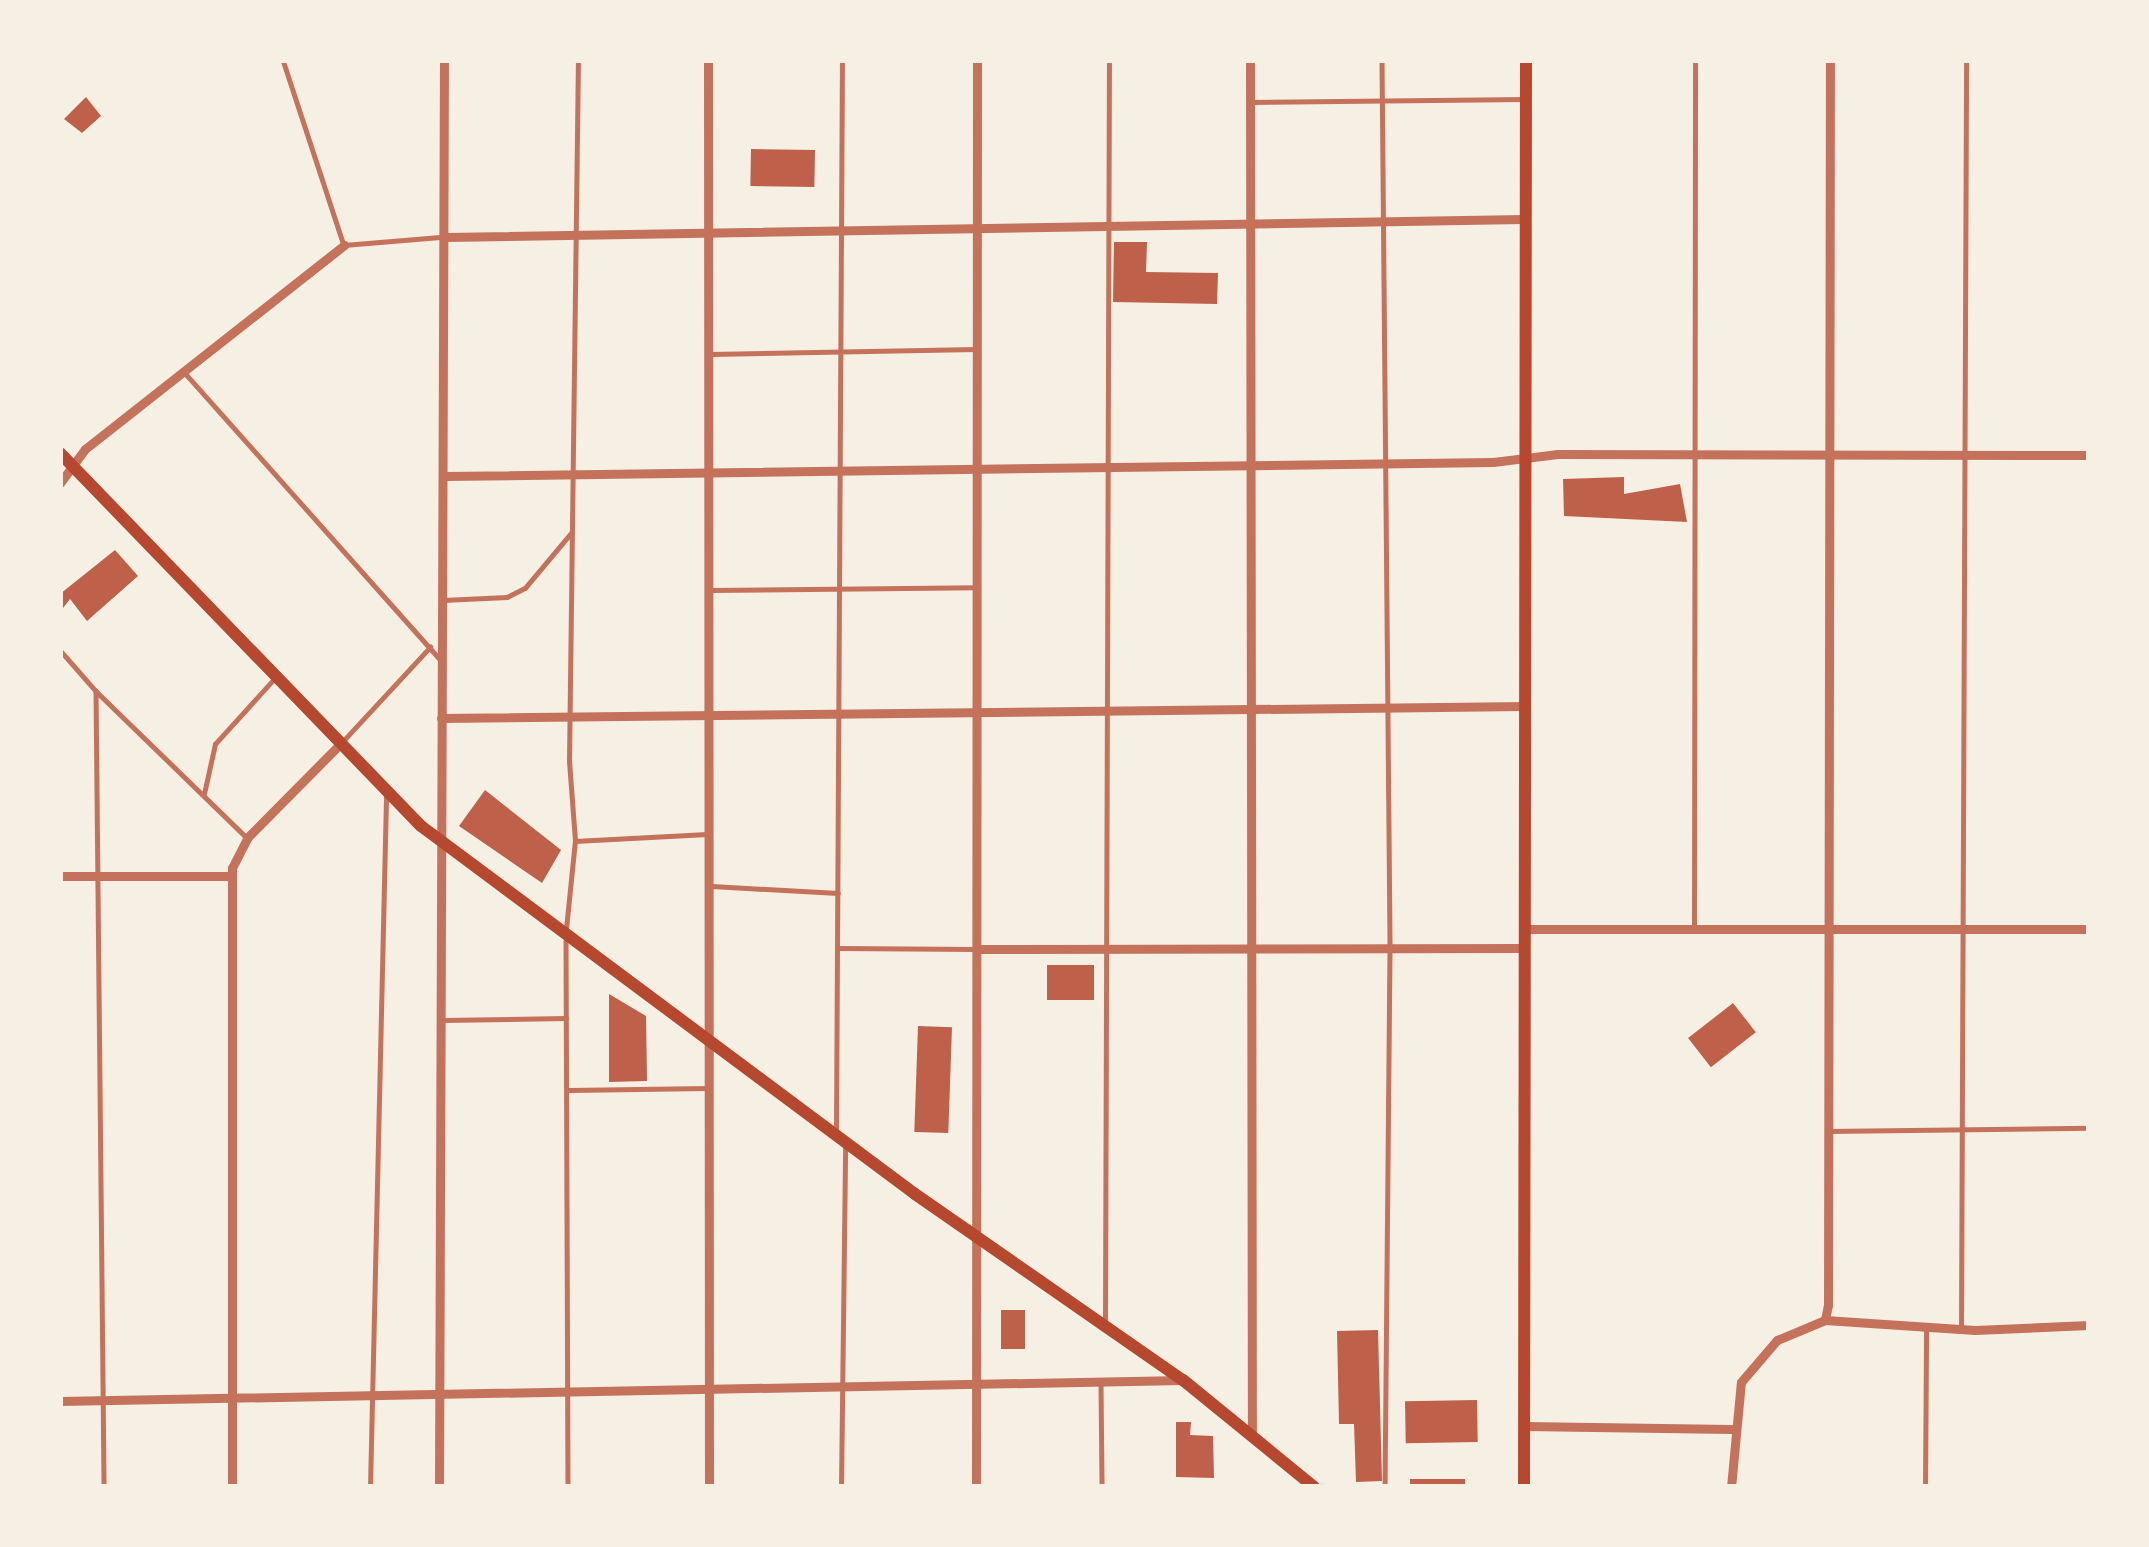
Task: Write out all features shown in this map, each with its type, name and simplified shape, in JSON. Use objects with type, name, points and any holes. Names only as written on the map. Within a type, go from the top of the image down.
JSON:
[{"type":"main road","points":[[1524,1487],[1526,60]]},
{"type":"main road","points":[[60,453],[273,680],[442,842],[566,939],[841,1139],[1183,1380],[1314,1487]]},
{"type":"street","points":[[439,1487],[444,60]]},
{"type":"street","points":[[708,60],[709,1487]]},
{"type":"street","points":[[976,1487],[977,60]]},
{"type":"street","points":[[1250,60],[1252,1436]]},
{"type":"street","points":[[1825,1321],[1830,60]]},
{"type":"street","points":[[445,237],[579,230],[1523,219]]},
{"type":"street","points":[[60,483],[72,466],[183,370],[344,245]]},
{"type":"street","points":[[445,476],[1694,454],[2089,454]]},
{"type":"street","points":[[441,718],[1525,706]]},
{"type":"street","points":[[232,1487],[231,876],[247,838],[339,745]]},
{"type":"street","points":[[60,876],[231,876]]},
{"type":"street","points":[[1524,928],[2089,929]]},
{"type":"street","points":[[977,949],[1524,948]]},
{"type":"street","points":[[1731,1487],[1734,1401],[1755,1360],[1777,1340],[1825,1321],[1961,1329],[2089,1325]]},
{"type":"street","points":[[60,1401],[1183,1380]]},
{"type":"street","points":[[1523,1426],[1731,1429]]},
{"type":"lane","points":[[283,60],[344,245],[445,237]]},
{"type":"lane","points":[[568,1487],[566,939],[575,842],[570,716],[578,60]]},
{"type":"lane","points":[[841,1487],[842,60]]},
{"type":"lane","points":[[1105,1324],[1109,60]]},
{"type":"lane","points":[[1382,60],[1381,462],[1390,950],[1385,1487]]},
{"type":"lane","points":[[1694,929],[1695,60]]},
{"type":"lane","points":[[1961,1329],[1966,60]]},
{"type":"lane","points":[[1250,102],[1526,99]]},
{"type":"lane","points":[[708,355],[976,349]]},
{"type":"lane","points":[[183,370],[441,660]]},
{"type":"lane","points":[[442,600],[507,597],[525,588],[571,533]]},
{"type":"lane","points":[[706,590],[976,587]]},
{"type":"lane","points":[[339,745],[430,647]]},
{"type":"lane","points":[[60,650],[96,692],[247,838]]},
{"type":"lane","points":[[204,796],[215,744],[273,680]]},
{"type":"lane","points":[[96,692],[104,1487]]},
{"type":"lane","points":[[370,1487],[386,791]]},
{"type":"lane","points":[[575,842],[707,834]]},
{"type":"lane","points":[[706,885],[838,893]]},
{"type":"lane","points":[[838,948],[977,949]]},
{"type":"lane","points":[[443,1020],[566,1018]]},
{"type":"lane","points":[[566,1090],[708,1088]]},
{"type":"lane","points":[[1828,1131],[2089,1128]]},
{"type":"lane","points":[[1925,1487],[1926,1328]]},
{"type":"lane","points":[[1101,1383],[1102,1487]]},
{"type":"building","points":[[86,97],[101,116],[82,133],[64,119]]},
{"type":"building","points":[[751,149],[815,150],[814,187],[750,186]]},
{"type":"building","points":[[1114,242],[1147,242],[1146,272],[1218,273],[1217,304],[1113,302]]},
{"type":"building","points":[[1624,477],[1624,494],[1680,484],[1687,522],[1564,516],[1563,479]]},
{"type":"building","points":[[115,550],[138,576],[87,621],[70,599],[60,612],[60,594]]},
{"type":"building","points":[[485,790],[561,850],[542,883],[459,826]]},
{"type":"building","points":[[1047,965],[1094,965],[1094,1000],[1047,1000]]},
{"type":"building","points":[[609,994],[646,1016],[647,1081],[609,1082]]},
{"type":"building","points":[[1733,1003],[1756,1032],[1711,1067],[1688,1038]]},
{"type":"building","points":[[918,1026],[952,1027],[948,1133],[914,1132]]},
{"type":"building","points":[[1001,1310],[1025,1310],[1025,1349],[1001,1349]]},
{"type":"building","points":[[1378,1330],[1382,1481],[1356,1482],[1354,1424],[1339,1424],[1337,1331]]},
{"type":"building","points":[[1477,1400],[1478,1442],[1406,1443],[1405,1401]]},
{"type":"building","points":[[1176,1422],[1191,1422],[1190,1435],[1213,1436],[1214,1478],[1176,1477]]},
{"type":"building","points":[[1410,1479],[1465,1479],[1465,1487],[1410,1487]]}]
